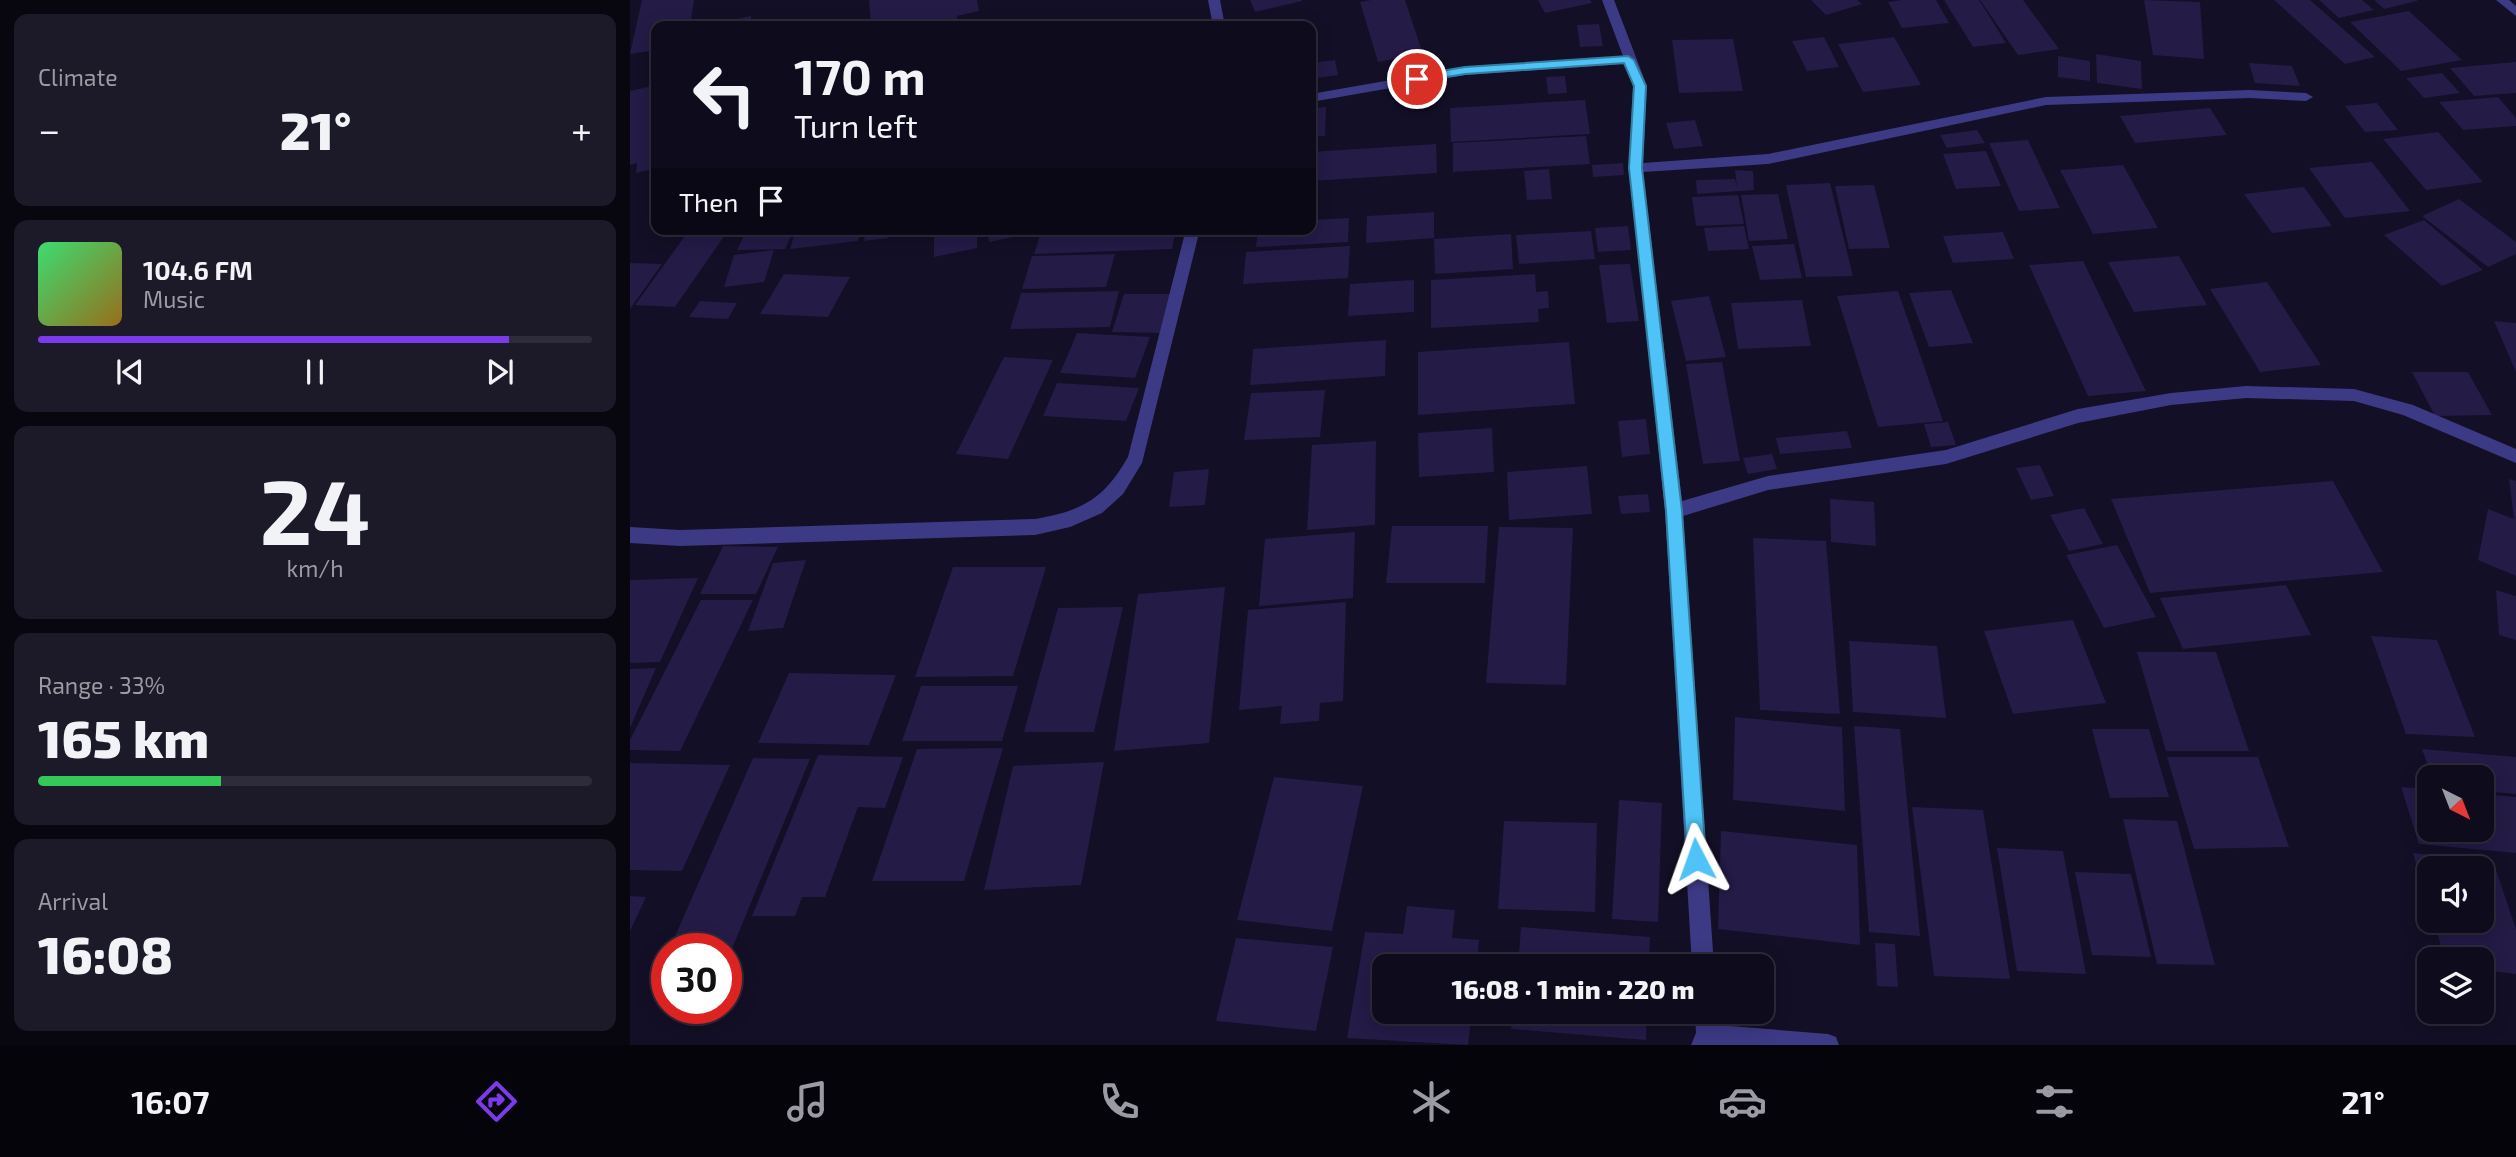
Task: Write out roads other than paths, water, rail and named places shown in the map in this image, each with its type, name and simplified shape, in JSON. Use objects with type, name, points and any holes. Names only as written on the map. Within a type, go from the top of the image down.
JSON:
[{"type":"street","points":[[1214,0],[1218,21]]},
{"type":"street","points":[[1608,0],[1628,60],[1640,86],[1636,168],[1674,511],[1702,954]]},
{"type":"street","points":[[2502,0],[2516,12]]},
{"type":"street","points":[[1316,97],[1465,71],[1628,60]]},
{"type":"street","points":[[1636,168],[1768,159],[2046,101],[2250,94],[2306,97]]},
{"type":"street","points":[[630,535],[680,538],[1035,527],[1072,521],[1098,508],[1124,482],[1136,458],[1192,235]]},
{"type":"street","points":[[1674,511],[1768,483],[1946,457],[2078,416],[2171,399],[2246,392],[2354,395],[2407,410],[2516,456]]},
{"type":"street","points":[[1705,1040],[1828,1045]]}]
